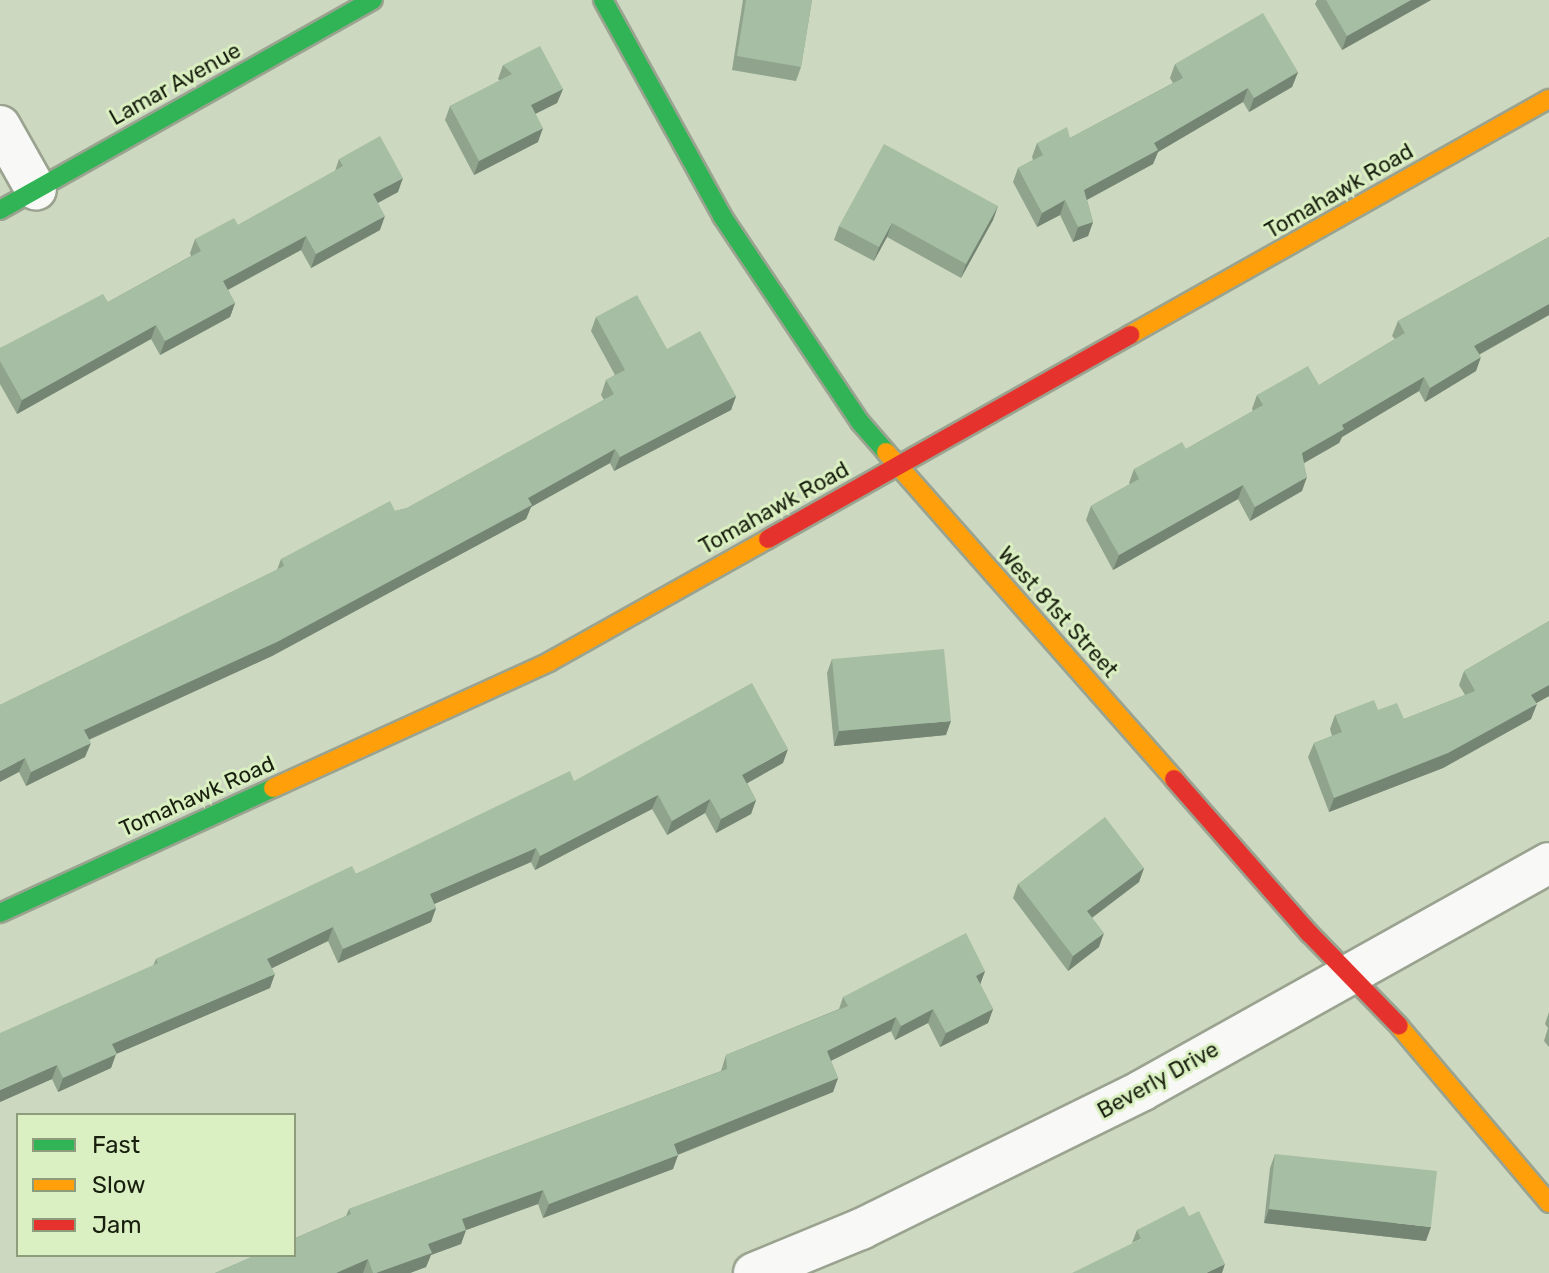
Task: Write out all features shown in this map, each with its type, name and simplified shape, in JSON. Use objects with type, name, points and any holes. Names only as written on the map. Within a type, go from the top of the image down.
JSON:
[{"type":"street","name":"Lamar Avenue","points":[[0,210],[373,0]]},
{"type":"street","name":"West 81st Street","points":[[603,0],[730,229],[805,344],[897,467],[1351,975],[1549,1203]]},
{"type":"street","name":"Tomahawk Road","points":[[0,913],[549,662],[1549,99]]},
{"type":"street","points":[[0,126],[36,190]]},
{"type":"street","name":"Beverly Drive","points":[[754,1273],[1022,1153],[1351,975],[1549,863]]},
{"type":"building","points":[[746,0],[812,0],[801,67],[737,56]]},
{"type":"building","points":[[1326,0],[1411,0],[1347,36]]},
{"type":"building","points":[[1263,13],[1298,72],[1254,98],[1248,88],[1154,143],[1158,150],[1084,190],[1093,222],[1078,227],[1065,200],[1042,213],[1018,168],[1043,155],[1037,143],[1067,127],[1070,138],[1183,78],[1175,64]]},
{"type":"building","points":[[540,46],[563,89],[531,105],[543,128],[479,161],[450,106],[512,74],[503,65]]},
{"type":"building","points":[[380,136],[403,178],[373,194],[385,216],[316,254],[306,236],[223,281],[235,303],[165,341],[156,325],[22,400],[0,361],[0,348],[103,294],[108,302],[201,251],[195,239],[234,218],[238,225],[343,166],[339,159]]},
{"type":"building","points":[[884,144],[998,206],[966,264],[892,223],[879,247],[839,226]]},
{"type":"building","points":[[1549,237],[1549,304],[1474,346],[1481,357],[1430,388],[1424,377],[1342,425],[1344,429],[1302,453],[1307,477],[1255,507],[1243,485],[1119,555],[1091,506],[1139,479],[1134,469],[1182,442],[1186,449],[1263,405],[1257,395],[1308,366],[1319,385],[1405,333],[1398,321]]},
{"type":"building","points":[[637,295],[667,349],[700,331],[736,396],[620,457],[615,449],[528,498],[532,505],[277,642],[84,730],[91,743],[31,772],[25,758],[0,771],[0,705],[284,566],[281,559],[390,501],[395,511],[407,508],[614,394],[606,380],[625,370],[596,317]]},
{"type":"building","points":[[1549,621],[1549,685],[1531,695],[1537,704],[1448,753],[1334,798],[1314,743],[1342,732],[1335,715],[1374,700],[1378,710],[1397,703],[1404,719],[1475,691],[1464,671]]},
{"type":"building","points":[[944,649],[951,721],[839,731],[832,659]]},
{"type":"building","points":[[752,683],[788,749],[742,775],[756,800],[721,819],[710,799],[672,821],[658,795],[540,856],[536,848],[430,894],[436,908],[343,949],[333,927],[267,959],[275,974],[112,1044],[117,1054],[63,1078],[57,1065],[0,1090],[0,1033],[158,963],[156,959],[352,866],[356,874],[570,771],[574,781]]},
{"type":"building","points":[[1105,817],[1144,868],[1087,911],[1104,933],[1073,956],[1018,884]]},
{"type":"building","points":[[966,933],[985,971],[976,976],[993,1009],[946,1033],[933,1009],[901,1026],[896,1017],[827,1051],[838,1078],[674,1144],[678,1155],[549,1204],[543,1190],[462,1219],[466,1230],[428,1244],[432,1253],[376,1273],[373,1273],[368,1259],[336,1273],[215,1273],[251,1257],[296,1257],[296,1238],[351,1214],[349,1209],[727,1069],[726,1055],[848,1006],[843,997]]},
{"type":"building","points":[[1275,1154],[1437,1171],[1431,1227],[1269,1209]]},
{"type":"building","points":[[1184,1206],[1189,1216],[1199,1211],[1225,1264],[1206,1273],[1072,1273],[1141,1239],[1137,1230]]},
{"type":"traffic: fast","points":[[0,210],[373,0]]},
{"type":"traffic: fast","points":[[603,0],[722,216],[860,422],[886,452]]},
{"type":"traffic: fast","points":[[0,913],[273,788]]},
{"type":"traffic: slow","points":[[1130,335],[1549,99]]},
{"type":"traffic: slow","points":[[886,452],[1174,779]]},
{"type":"traffic: slow","points":[[273,788],[549,662],[768,539]]},
{"type":"traffic: slow","points":[[1399,1026],[1549,1203]]},
{"type":"traffic: jam","points":[[768,539],[1130,335]]},
{"type":"traffic: jam","points":[[1174,779],[1309,933],[1399,1026]]}]
